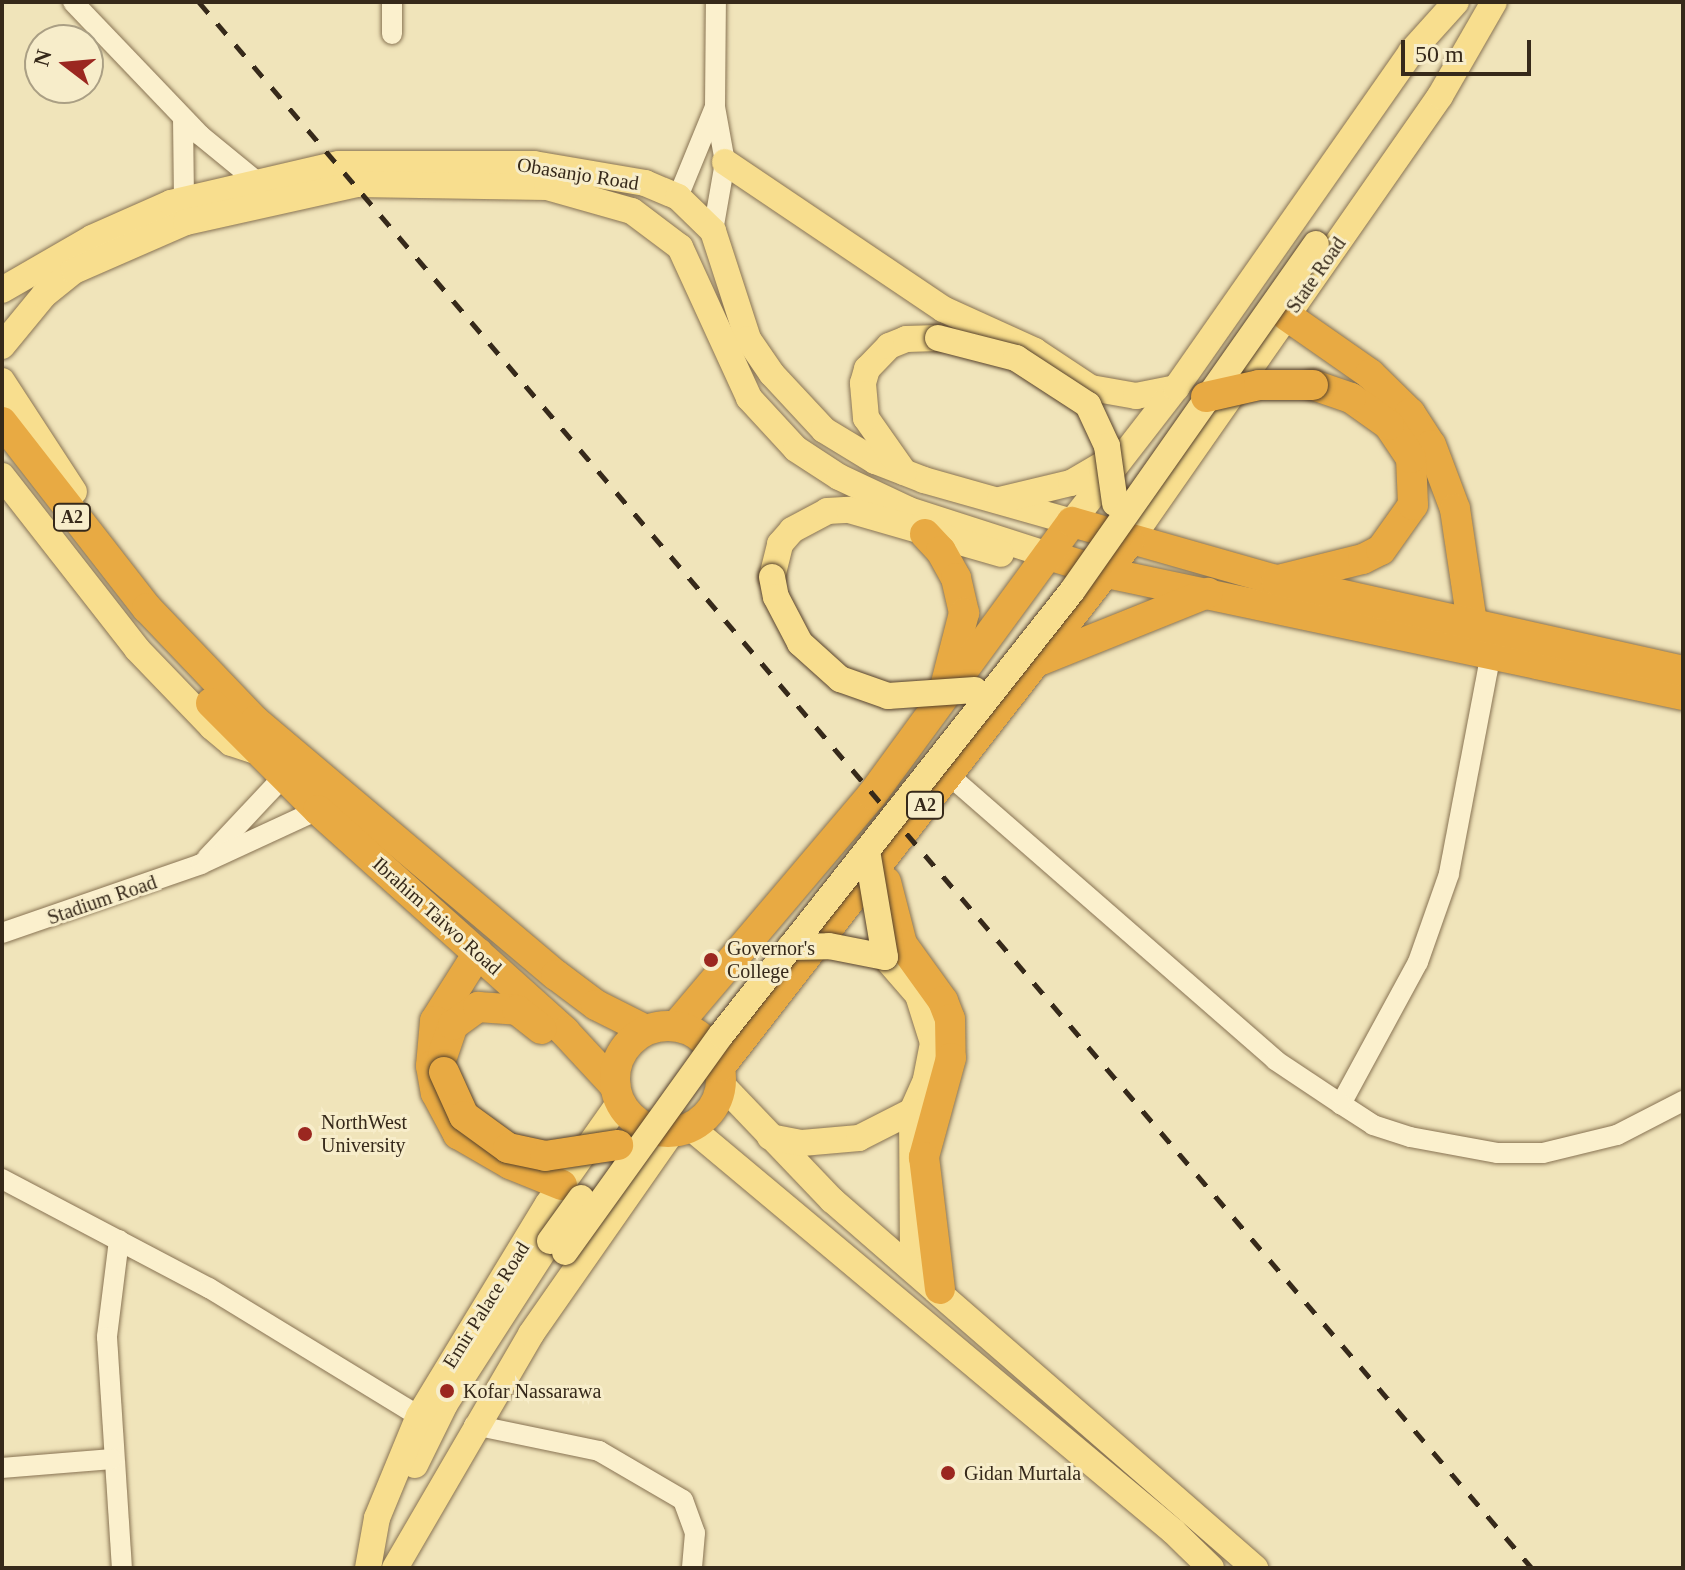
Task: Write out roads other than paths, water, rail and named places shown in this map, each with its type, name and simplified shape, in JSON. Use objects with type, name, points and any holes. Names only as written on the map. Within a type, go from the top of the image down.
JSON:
[{"type":"highway","points":[[1287,316],[1370,374],[1410,413],[1431,445],[1455,509],[1472,623]]},
{"type":"highway","points":[[1206,397],[1259,385],[1313,385],[1351,398],[1389,425],[1411,458],[1413,505],[1381,550],[1363,559],[1276,580]]},
{"type":"highway","name":"A2","points":[[2,422],[141,614]]},
{"type":"highway","name":"A2","points":[[2,452],[141,614],[258,737]]},
{"type":"highway","points":[[1072,522],[1129,542],[1276,580],[1683,671]]},
{"type":"highway","name":"A2","points":[[676,1026],[872,795],[1072,522]]},
{"type":"highway","points":[[925,534],[941,551],[956,578],[964,613],[940,703]]},
{"type":"highway","name":"A2","points":[[610,1085],[633,1119],[651,1130],[681,1130],[711,1110],[720,1076],[877,852],[950,776],[1129,542]]},
{"type":"highway","points":[[1048,555],[1107,573],[1683,695]]},
{"type":"highway","points":[[1039,661],[1208,593]]},
{"type":"highway","name":"Ibrahim Taiwo Road","points":[[258,737],[283,777],[478,953],[610,1085]]},
{"type":"highway","name":"Ibrahim Taiwo Road","points":[[258,737],[556,975],[596,1005],[646,1030]]},
{"type":"highway","points":[[877,852],[893,923],[950,1019],[951,1058],[924,1157],[940,1289]]},
{"type":"highway","points":[[478,953],[435,1021],[431,1066],[436,1093],[458,1134],[510,1164],[562,1185]]},
{"type":"highway","points":[[618,1145],[554,1156],[508,1148],[464,1116],[444,1072],[445,1041],[453,1025],[465,1012],[495,1005],[517,1010],[610,1085],[621,1053],[646,1030],[676,1026],[696,1033],[711,1048],[720,1076]]},
{"type":"main road","name":"State Road","points":[[1129,542],[1440,96],[1473,33],[1494,2]]},
{"type":"main road","points":[[558,1247],[790,947],[877,852],[1072,591],[1310,240],[1453,6]]},
{"type":"main road","points":[[1072,522],[1176,388],[1411,52],[1453,6]]},
{"type":"main road","points":[[382,1567],[443,1450],[618,1145],[975,690],[1310,240],[1473,33]]},
{"type":"main road","points":[[725,162],[943,309],[1035,351],[1091,388],[1136,396],[1176,388]]},
{"type":"main road","name":"Obasanjo Road","points":[[2,290],[92,238],[184,198],[255,180],[534,164],[645,183],[678,197],[713,231],[748,339],[772,374],[824,430],[904,472],[1072,522]]},
{"type":"main road","name":"Obasanjo Road","points":[[2,346],[44,295],[113,251],[216,214],[379,172],[547,187],[632,211],[680,247],[749,398],[796,449],[839,477],[909,510],[1048,555]]},
{"type":"main road","points":[[904,472],[866,418],[863,383],[867,369],[889,346],[906,339],[938,338],[1016,358],[1088,405],[1107,446],[1115,503]]},
{"type":"main road","name":"Ibrahim Taiwo Road","points":[[2,381],[22,417],[124,561],[258,737]]},
{"type":"main road","points":[[994,501],[1071,483],[1133,442]]},
{"type":"main road","name":"Ibrahim Taiwo Road","points":[[2,476],[137,649],[221,735],[258,737]]},
{"type":"main road","points":[[975,690],[888,696],[840,679],[800,643],[776,597],[772,577],[780,544],[792,530],[827,511],[849,510],[925,534],[1016,557],[1048,555]]},
{"type":"main road","points":[[877,852],[885,957],[918,995],[930,1021],[931,1064],[912,1111],[913,1266]]},
{"type":"main road","points":[[790,947],[829,946],[885,957]]},
{"type":"main road","points":[[720,1076],[770,1137],[832,1200],[940,1289],[1255,1568]]},
{"type":"main road","name":"Emir Palace Road","points":[[382,1567],[377,1518],[419,1416],[562,1185],[610,1085]]},
{"type":"main road","points":[[770,1137],[802,1143],[859,1138],[912,1111]]},
{"type":"main road","points":[[382,1567],[474,1425],[681,1130],[1173,1531],[1211,1568]]},
{"type":"street","points":[[73,2],[183,118],[255,180]]},
{"type":"street","points":[[392,2],[392,34]]},
{"type":"street","points":[[713,231],[725,162],[715,107],[716,2]]},
{"type":"street","points":[[678,197],[715,107]]},
{"type":"street","points":[[183,118],[184,198]]},
{"type":"street","points":[[1341,1104],[1418,962],[1449,874],[1491,653]]},
{"type":"street","points":[[950,776],[1275,1060],[1373,1125],[1410,1137],[1497,1153],[1543,1153],[1617,1135],[1683,1101]]},
{"type":"street","name":"Stadium Road","points":[[201,864],[283,777]]},
{"type":"street","name":"Stadium Road","points":[[2,933],[201,864],[318,810]]},
{"type":"street","points":[[2,1179],[209,1288],[419,1416]]},
{"type":"street","points":[[119,1240],[107,1337],[112,1459],[122,1568]]},
{"type":"street","points":[[474,1425],[599,1451],[683,1500],[695,1533],[692,1568]]},
{"type":"street","points":[[2,1468],[112,1459]]},
{"type":"railway","points":[[199,2],[1532,1568]]},
{"type":"place","name":"Governor's College","points":[[711,960]]},
{"type":"place","name":"NorthWest University","points":[[305,1134]]},
{"type":"place","name":"Kofar Nassarawa","points":[[447,1391]]},
{"type":"place","name":"Gidan Murtala","points":[[948,1473]]}]
